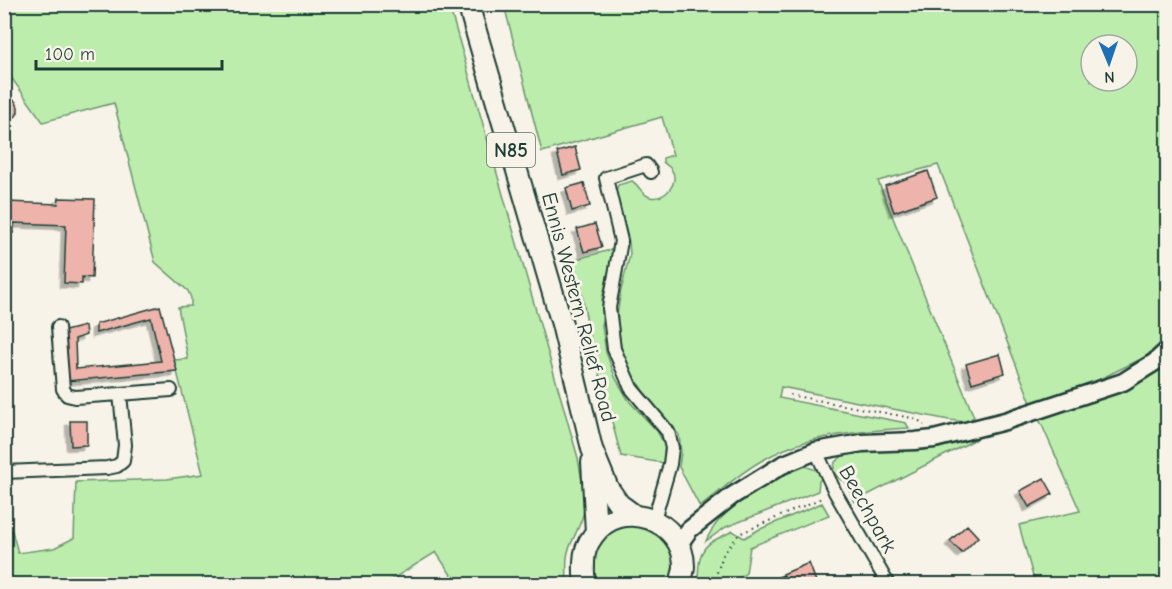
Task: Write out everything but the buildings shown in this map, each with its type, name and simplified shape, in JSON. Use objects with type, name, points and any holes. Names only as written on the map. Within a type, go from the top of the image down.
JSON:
[{"type":"main road","name":"Ennis Western Relief Road","points":[[468,4],[562,324],[592,449],[608,488],[619,504],[634,515]]},
{"type":"main road","points":[[680,585],[684,567],[679,544],[689,530],[732,496],[782,465],[816,451],[862,443],[934,439],[1005,421],[1124,382],[1155,362],[1167,350]]},
{"type":"main road","name":"Ennis Western Relief Road","points":[[592,449],[596,532]]},
{"type":"main road","name":"N85","points":[[634,515],[654,520],[669,530],[679,544]]},
{"type":"main road","points":[[596,532],[604,524],[616,518],[634,515]]},
{"type":"main road","name":"N85","points":[[586,585],[584,554],[587,544],[596,532]]},
{"type":"street","points":[[651,172],[646,165],[606,178],[621,241],[609,308],[614,349],[631,388],[668,432],[672,447],[670,464],[654,520]]},
{"type":"street","points":[[58,327],[63,389],[67,395],[75,397],[171,390]]},
{"type":"street","points":[[4,472],[117,466],[123,461],[125,445],[120,394]]},
{"type":"street","name":"Beechpark","points":[[816,451],[835,492],[888,585]]},
{"type":"path","points":[[790,395],[917,419],[928,428],[934,439]]},
{"type":"path","points":[[713,585],[723,555],[739,534],[835,492]]},
{"type":"green space","points":[[5,4],[449,5],[578,458],[584,490],[584,509],[582,520],[568,552],[566,584],[457,584],[436,552],[389,581],[390,584],[5,584],[5,532],[12,531],[18,553],[54,548],[74,538],[76,482],[167,479],[203,474],[174,360],[188,359],[178,307],[191,306],[191,298],[188,291],[155,262],[114,103],[43,122],[5,69]]},
{"type":"green space","points":[[504,5],[1167,5],[1167,337],[1145,357],[1098,380],[1031,403],[938,165],[878,181],[974,417],[966,422],[949,420],[781,387],[779,398],[906,423],[909,428],[843,434],[794,446],[773,455],[738,476],[700,507],[679,467],[681,452],[679,435],[643,391],[631,372],[621,347],[617,316],[630,254],[616,191],[618,185],[632,181],[645,194],[656,197],[666,193],[673,185],[674,174],[663,162],[663,158],[673,155],[662,117],[542,152]]},
{"type":"green space","points":[[614,249],[602,299],[602,326],[606,352],[615,377],[629,401],[657,431],[665,446],[663,463],[621,456],[587,323],[580,283],[573,260]]},
{"type":"green space","points":[[1167,358],[1167,584],[1035,584],[1019,525],[1080,511],[1037,417]]},
{"type":"green space","points":[[982,436],[854,502],[845,481],[833,472],[835,462],[844,455],[939,448]]},
{"type":"green space","points":[[802,465],[819,471],[822,478],[819,481],[818,491],[726,527],[706,541],[713,528],[734,506],[761,487]]},
{"type":"green space","points":[[822,503],[829,515],[750,547],[746,573],[730,584],[696,584],[700,557],[710,543],[733,531],[744,538]]},
{"type":"green space","points":[[642,521],[667,536],[677,565],[672,584],[592,584],[590,555],[608,528]]}]
